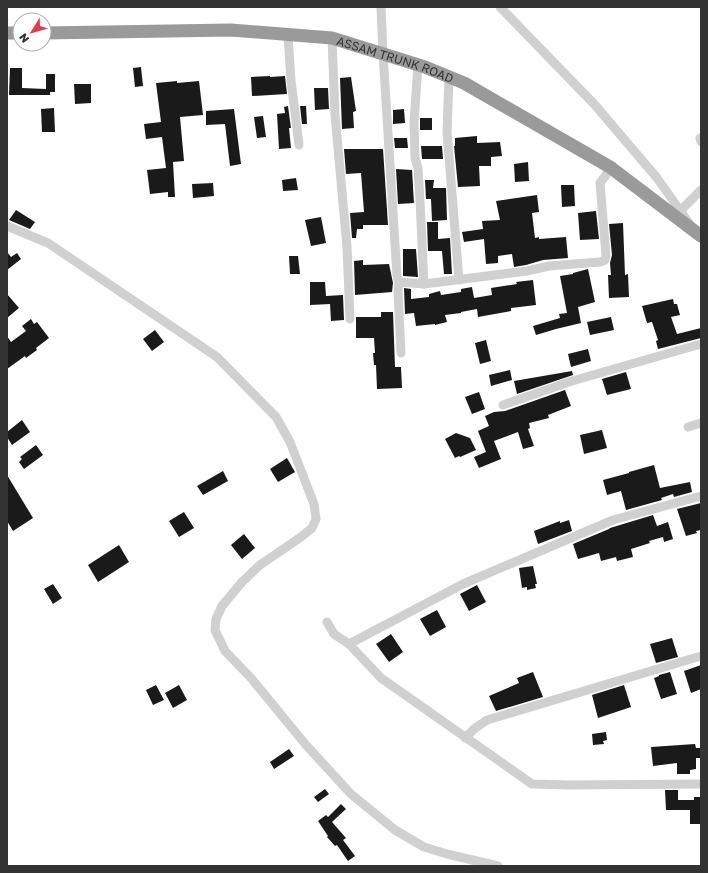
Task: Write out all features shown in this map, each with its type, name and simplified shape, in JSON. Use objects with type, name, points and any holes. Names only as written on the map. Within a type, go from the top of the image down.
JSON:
[{"type":"highway","name":"ASSAM TRUNK ROAD","points":[[52,33],[231,30],[332,38],[418,65],[464,83],[610,167],[697,233]]},
{"type":"street","points":[[381,7],[397,276],[399,282],[398,291],[401,353]]},
{"type":"street","points":[[500,7],[596,105],[657,178],[697,233]]},
{"type":"street","points":[[288,34],[291,81],[299,145]]},
{"type":"street","points":[[332,38],[335,114],[346,247],[350,319]]},
{"type":"street","points":[[418,65],[414,122],[415,158],[418,168],[424,284]]},
{"type":"street","points":[[449,77],[447,132],[459,280]]},
{"type":"street","points":[[399,282],[424,284],[527,271],[549,266],[600,262],[605,260],[606,255],[600,182],[610,167]]},
{"type":"street","points":[[680,211],[701,190]]},
{"type":"street","points":[[7,226],[48,242],[217,357],[276,417],[290,442],[314,504],[316,519],[312,528],[260,565],[242,582],[222,606],[216,619],[215,630],[225,651],[251,678],[306,745],[351,794],[395,830],[424,847],[498,866]]},
{"type":"street","points":[[503,405],[572,381],[701,344]]},
{"type":"street","points":[[688,427],[701,423]]},
{"type":"street","points":[[349,644],[463,584],[613,520],[701,496]]},
{"type":"street","points":[[327,622],[334,634],[349,644],[381,678],[532,784],[701,784]]},
{"type":"street","points":[[466,738],[474,729],[487,720],[701,656]]},
{"type":"building","points":[[141,67],[143,86],[135,87],[133,68]]},
{"type":"building","points":[[10,68],[22,68],[22,88],[46,89],[46,74],[55,74],[55,92],[50,92],[50,95],[9,95]]},
{"type":"building","points":[[285,76],[287,94],[252,96],[251,77]]},
{"type":"building","points":[[351,77],[356,111],[353,112],[354,128],[342,129],[340,78]]},
{"type":"building","points":[[177,81],[177,83],[199,81],[203,115],[180,117],[184,161],[173,162],[175,197],[168,197],[168,192],[150,194],[147,170],[166,168],[162,137],[146,139],[144,124],[161,122],[156,83]]},
{"type":"building","points":[[74,84],[91,84],[91,103],[75,104]]},
{"type":"building","points":[[314,88],[328,88],[329,109],[315,110]]},
{"type":"building","points":[[288,106],[291,128],[289,128],[291,148],[279,149],[277,114],[285,113],[284,107]]},
{"type":"building","points":[[300,106],[306,106],[307,124],[302,124]]},
{"type":"building","points":[[54,108],[55,132],[42,132],[41,109]]},
{"type":"building","points":[[234,109],[241,164],[230,166],[225,124],[206,125],[206,111]]},
{"type":"building","points":[[404,109],[405,123],[393,124],[393,110]]},
{"type":"building","points":[[263,116],[266,137],[257,138],[254,117]]},
{"type":"building","points":[[420,118],[432,118],[432,130],[420,130]]},
{"type":"building","points":[[477,136],[477,143],[500,142],[502,156],[491,157],[491,166],[479,166],[480,186],[458,187],[454,146],[455,138]]},
{"type":"building","points":[[394,138],[407,138],[408,148],[395,148]]},
{"type":"building","points":[[421,146],[442,146],[443,159],[422,159]]},
{"type":"building","points":[[344,149],[383,149],[388,225],[363,225],[363,229],[357,229],[356,238],[352,238],[350,213],[364,212],[361,173],[346,174]]},
{"type":"building","points":[[528,162],[529,181],[515,182],[514,164]]},
{"type":"building","points":[[396,169],[412,170],[414,203],[398,204]]},
{"type":"building","points":[[296,178],[298,190],[283,191],[282,180]]},
{"type":"building","points":[[425,180],[434,180],[433,188],[446,188],[447,220],[432,221],[431,199],[426,199]]},
{"type":"building","points":[[213,183],[214,196],[193,198],[192,184]]},
{"type":"building","points":[[561,185],[574,185],[575,206],[562,207]]},
{"type":"building","points":[[537,195],[539,212],[532,213],[535,238],[566,237],[568,258],[543,260],[514,267],[512,254],[498,256],[498,263],[486,264],[484,239],[464,242],[462,232],[483,229],[482,221],[500,220],[496,201]]},
{"type":"building","points":[[16,210],[35,222],[30,229],[9,220]]},
{"type":"building","points":[[596,211],[599,239],[580,240],[578,213]]},
{"type":"building","points":[[321,217],[326,243],[311,246],[305,220]]},
{"type":"building","points":[[427,222],[438,222],[438,239],[450,238],[452,274],[444,274],[442,251],[428,251]]},
{"type":"building","points":[[623,223],[625,275],[628,274],[629,297],[609,298],[608,275],[611,275],[610,263],[612,255],[609,224]]},
{"type":"building","points":[[403,249],[416,249],[418,277],[403,276]]},
{"type":"building","points":[[7,252],[11,257],[17,253],[21,259],[7,270]]},
{"type":"building","points":[[289,256],[298,256],[300,274],[290,274]]},
{"type":"building","points":[[363,260],[363,265],[389,264],[393,283],[392,292],[355,295],[354,261]]},
{"type":"building","points":[[588,269],[595,302],[578,307],[581,323],[536,335],[533,326],[560,318],[559,314],[567,313],[560,276],[573,274]]},
{"type":"building","points":[[533,280],[536,305],[511,308],[511,311],[478,317],[477,309],[445,315],[447,322],[435,325],[416,326],[414,313],[405,314],[404,288],[411,289],[411,299],[429,297],[429,294],[440,291],[441,295],[461,292],[461,289],[472,287],[474,298],[492,295],[491,288],[517,284],[516,282]]},
{"type":"building","points":[[310,282],[325,282],[326,296],[343,295],[344,320],[331,321],[330,304],[310,305]]},
{"type":"building","points":[[7,294],[19,308],[7,318]]},
{"type":"building","points":[[673,299],[674,304],[677,304],[680,315],[671,317],[677,334],[701,328],[701,338],[658,349],[656,341],[658,340],[652,322],[647,323],[642,306]]},
{"type":"building","points":[[381,312],[393,312],[395,367],[401,367],[402,388],[377,389],[376,365],[374,365],[373,353],[375,353],[374,338],[356,338],[356,317],[381,317]]},
{"type":"building","points":[[611,317],[614,330],[590,335],[587,322]]},
{"type":"building","points":[[31,319],[34,324],[37,322],[49,338],[36,348],[37,350],[26,358],[25,356],[7,369],[7,336],[11,342],[26,331],[22,326]]},
{"type":"building","points":[[155,330],[164,342],[152,351],[143,339]]},
{"type":"building","points":[[486,340],[491,361],[480,364],[475,343]]},
{"type":"building","points":[[588,349],[591,361],[571,367],[568,354]]},
{"type":"building","points":[[510,370],[512,380],[491,386],[489,375]]},
{"type":"building","points":[[572,371],[573,375],[517,394],[514,381]]},
{"type":"building","points":[[626,372],[631,389],[607,395],[602,379]]},
{"type":"building","points":[[565,390],[571,406],[548,415],[549,418],[529,423],[530,428],[528,429],[534,446],[523,449],[518,432],[494,441],[501,459],[479,468],[474,457],[486,452],[478,431],[489,426],[485,416],[494,412],[505,411]]},
{"type":"building","points":[[479,392],[485,409],[472,414],[465,397]]},
{"type":"building","points":[[22,420],[30,432],[12,445],[7,437],[7,432]]},
{"type":"building","points":[[602,430],[607,448],[584,454],[580,435]]},
{"type":"building","points":[[456,433],[470,438],[476,450],[455,458],[445,439]]},
{"type":"building","points":[[36,445],[43,455],[24,469],[19,462],[22,459],[20,457]]},
{"type":"building","points":[[287,458],[295,472],[278,482],[270,469]]},
{"type":"building","points":[[654,465],[660,488],[690,482],[692,492],[674,497],[673,494],[661,498],[662,500],[626,510],[621,491],[607,495],[603,480]]},
{"type":"building","points":[[223,471],[228,481],[203,495],[197,486]]},
{"type":"building","points":[[7,475],[33,518],[13,531],[7,521]]},
{"type":"building","points":[[701,503],[701,530],[696,531],[697,533],[686,536],[677,509]]},
{"type":"building","points":[[184,512],[194,528],[179,537],[169,521]]},
{"type":"building","points":[[653,515],[657,526],[668,522],[673,539],[664,542],[663,537],[649,541],[650,543],[631,549],[633,557],[617,561],[616,557],[601,561],[599,553],[578,559],[573,544],[610,528]]},
{"type":"building","points":[[569,520],[572,531],[538,544],[534,531],[560,521],[560,523]]},
{"type":"building","points":[[244,534],[255,548],[242,559],[231,545]]},
{"type":"building","points":[[119,545],[129,562],[98,582],[88,565]]},
{"type":"building","points":[[533,566],[537,584],[535,584],[536,588],[527,590],[527,587],[522,588],[519,568]]},
{"type":"building","points":[[53,584],[62,598],[53,604],[44,589]]},
{"type":"building","points":[[477,585],[486,602],[469,611],[460,594]]},
{"type":"building","points":[[437,610],[446,627],[430,636],[420,619]]},
{"type":"building","points":[[391,634],[403,652],[389,662],[376,644]]},
{"type":"building","points":[[672,638],[678,657],[656,663],[650,644]]},
{"type":"building","points":[[701,665],[701,689],[691,693],[684,671]]},
{"type":"building","points":[[533,672],[543,697],[496,711],[489,696],[519,683],[517,678]]},
{"type":"building","points":[[670,672],[677,694],[661,699],[654,678]]},
{"type":"building","points":[[156,685],[164,700],[153,705],[146,690]]},
{"type":"building","points":[[179,685],[187,700],[173,708],[165,693]]},
{"type":"building","points":[[624,685],[631,707],[598,718],[592,695]]},
{"type":"building","points":[[606,732],[607,740],[603,741],[604,744],[593,745],[592,734]]},
{"type":"building","points":[[695,744],[696,748],[701,748],[701,758],[696,758],[696,769],[690,770],[690,774],[677,774],[677,763],[653,766],[651,747]]},
{"type":"building","points":[[289,749],[294,756],[274,769],[270,762]]},
{"type":"building","points":[[325,789],[329,794],[318,802],[314,797]]},
{"type":"building","points":[[665,790],[678,790],[678,800],[694,800],[694,797],[701,797],[701,824],[690,824],[690,810],[666,810]]},
{"type":"building","points":[[341,804],[346,809],[332,822],[346,838],[343,840],[355,856],[348,861],[337,845],[335,846],[327,837],[328,836],[318,821],[326,815],[328,817]]}]
